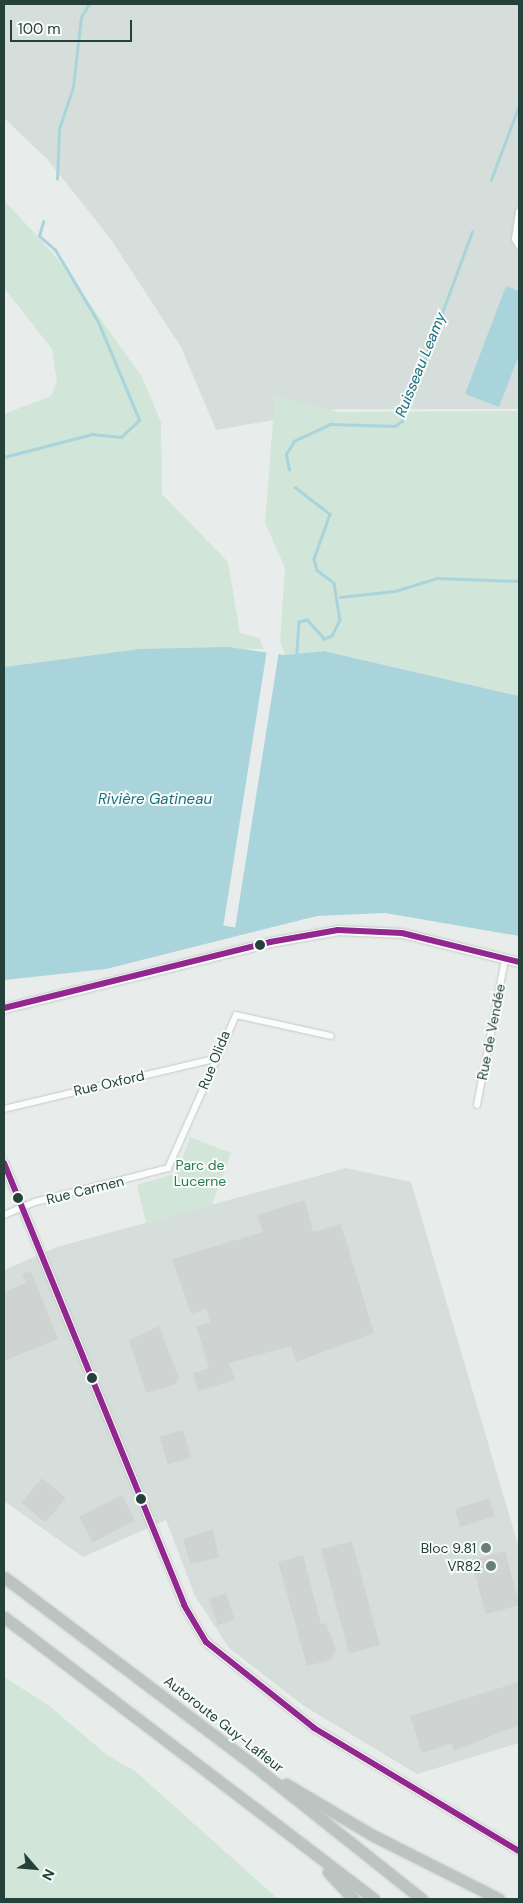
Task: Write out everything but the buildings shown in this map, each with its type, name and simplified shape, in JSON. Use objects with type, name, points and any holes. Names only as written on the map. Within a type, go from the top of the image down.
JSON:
[{"type":"highway","name":"Autoroute Guy-Lafleur","points":[[5,1577],[252,1764],[422,1899]]},
{"type":"highway","points":[[4,1617],[374,1899]]},
{"type":"highway","points":[[252,1764],[374,1836],[499,1899]]},
{"type":"highway","points":[[314,1855],[353,1899]]},
{"type":"main road","points":[[4,1008],[270,942],[338,930],[402,933],[519,962]]},
{"type":"street","points":[[518,211],[515,239],[519,246]]},
{"type":"street","name":"Rue de Vendée","points":[[477,1105],[505,959]]},
{"type":"street","name":"Rue Olida","points":[[168,1168],[231,1019],[241,1014],[331,1036]]},
{"type":"street","name":"Rue Oxford","points":[[4,1109],[214,1060]]},
{"type":"street","points":[[4,1164],[184,1605],[206,1642],[314,1728],[519,1851]]},
{"type":"street","name":"Rue Carmen","points":[[4,1215],[22,1208],[168,1168]]},
{"type":"shaded area","points":[[4,4],[519,4],[519,409],[337,409],[216,430],[181,347],[110,238],[47,159],[4,118]]},
{"type":"shaded area","points":[[346,1168],[411,1182],[519,1548],[519,1743],[417,1774],[304,1706],[229,1648],[195,1596],[166,1520],[83,1557],[4,1501],[4,1270],[57,1247]]},
{"type":"green space","points":[[4,200],[57,258],[142,377],[161,422],[162,494],[228,562],[240,633],[259,638],[264,649],[139,649],[4,667],[4,414],[51,396],[57,382],[52,349],[4,288]]},
{"type":"green space","points":[[275,396],[337,412],[519,411],[519,696],[325,651],[285,655],[280,642],[285,568],[265,523]]},
{"type":"green space","name":"Parc de Lucerne","points":[[190,1137],[231,1153],[212,1205],[146,1223],[137,1185],[177,1173]]},
{"type":"green space","points":[[4,1677],[48,1705],[107,1755],[135,1771],[278,1899],[4,1899]]},
{"type":"water","points":[[506,286],[519,291],[519,355],[499,407],[465,394]]},
{"type":"water","name":"Rivière Gatineau","points":[[228,647],[285,655],[324,651],[519,696],[519,936],[385,913],[317,916],[106,969],[4,980],[4,667],[139,649]]},
{"type":"pier","points":[[267,650],[279,652],[235,927],[223,926]]},
{"type":"waterway","points":[[57,179],[59,129],[73,87],[81,17],[89,4]]},
{"type":"waterway","name":"Ruisseau Leamy","points":[[491,180],[519,105]]},
{"type":"waterway","points":[[4,457],[92,434],[121,437],[139,420],[98,322],[55,250],[39,236],[43,222]]},
{"type":"waterway","name":"Ruisseau Leamy","points":[[289,470],[286,454],[294,441],[330,424],[395,426],[402,421],[472,232]]},
{"type":"waterway","name":"Ruisseau Leamy","points":[[295,487],[330,514],[314,559],[317,570],[334,583],[340,620],[332,636],[324,639],[307,620],[299,622],[297,654]]},
{"type":"waterway","points":[[340,597],[395,591],[437,578],[519,581]]},
{"type":"transit line","points":[[4,1008],[270,942],[338,930],[402,933],[519,962]]},
{"type":"transit line","points":[[4,1163],[184,1605],[206,1642],[314,1728],[519,1851]]},
{"type":"place","name":"Bloc 9.81","points":[[486,1548]]},
{"type":"place","name":"VR82","points":[[491,1566]]}]
